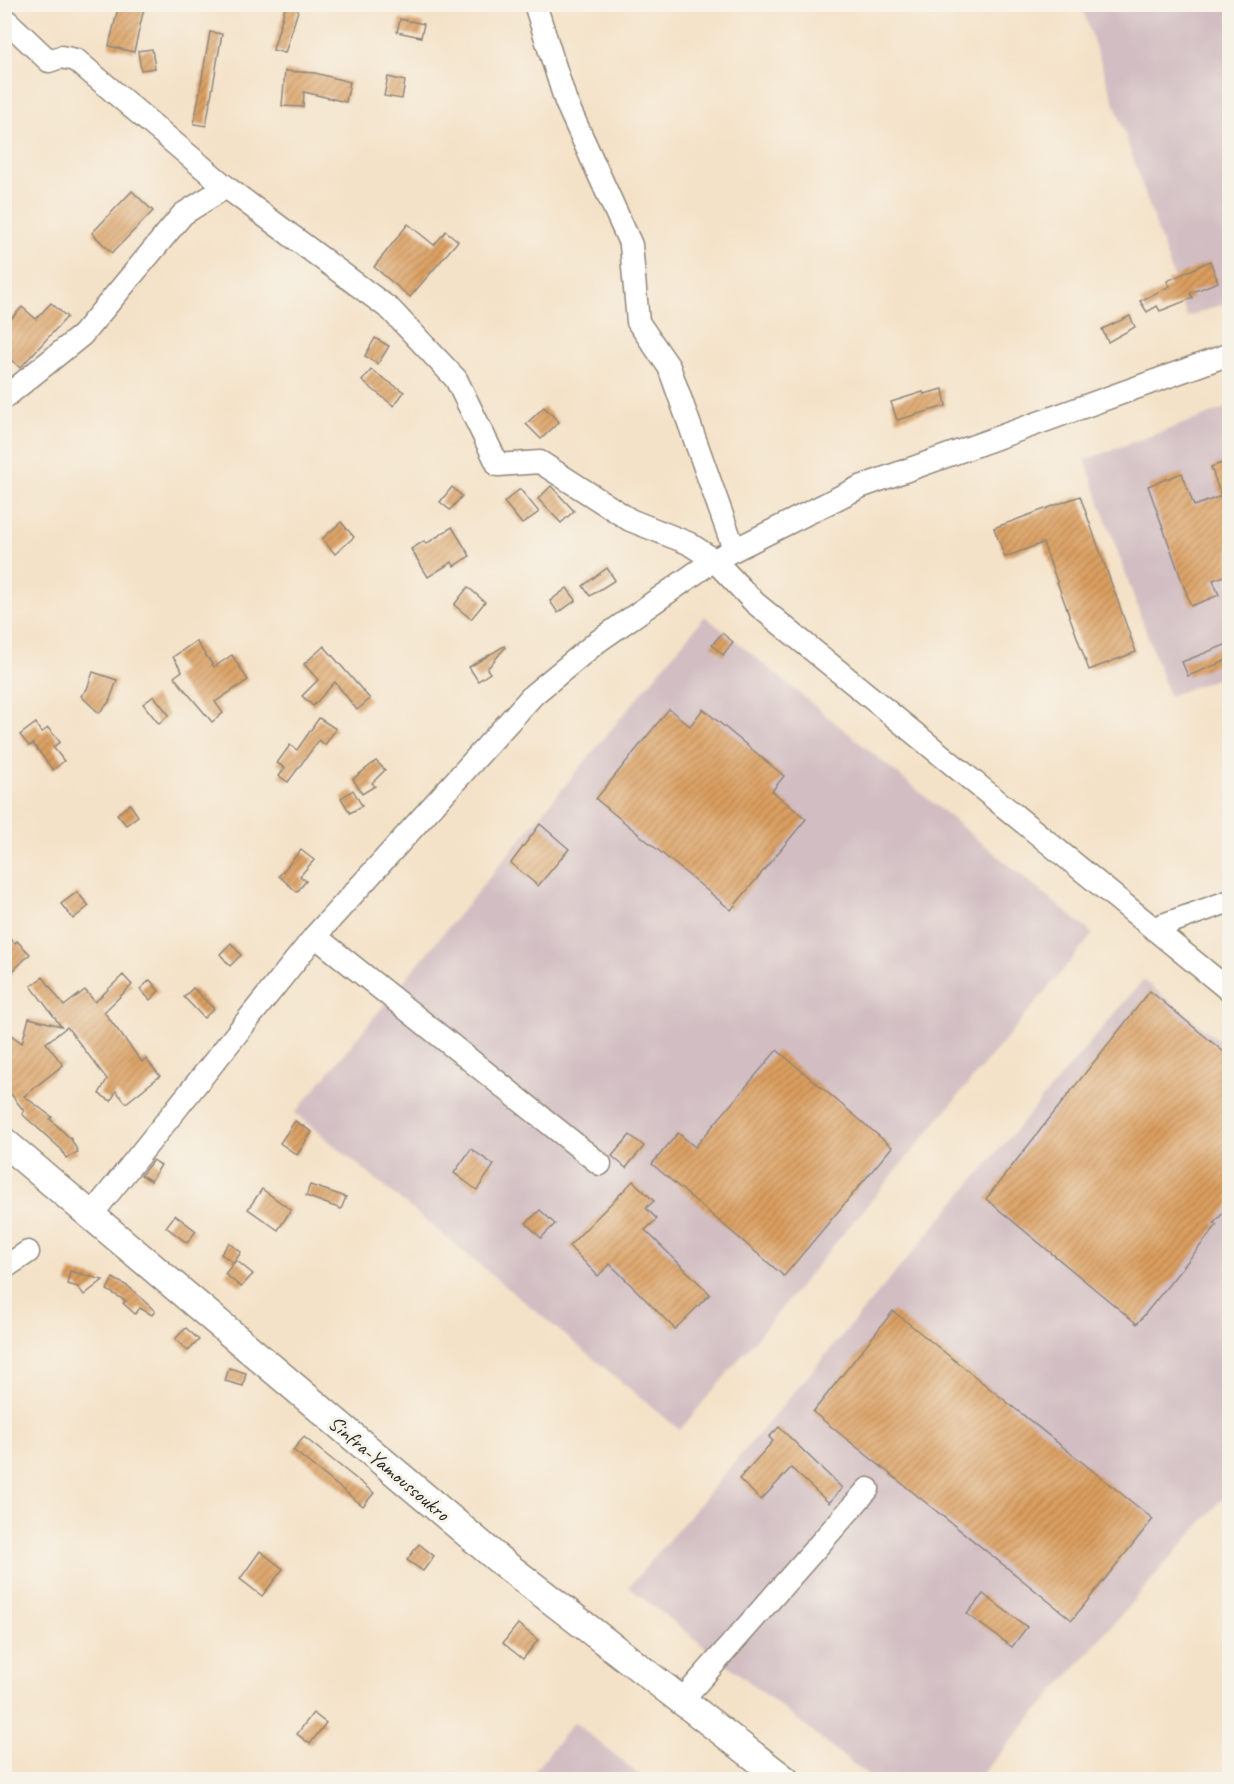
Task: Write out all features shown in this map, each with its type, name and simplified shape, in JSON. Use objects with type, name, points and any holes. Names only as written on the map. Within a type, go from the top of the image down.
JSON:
[{"type":"main road","name":"Sinfra-Yamoussoukro","points":[[4,1142],[92,1214],[423,1497],[598,1638],[785,1779]]},
{"type":"street","points":[[535,4],[566,102],[631,245],[638,322],[669,367],[734,549]]},
{"type":"street","points":[[7,21],[49,61],[61,57],[76,60],[226,187],[391,310],[456,379],[498,465],[540,462],[630,520],[688,543],[714,560],[755,603],[1230,992]]},
{"type":"street","points":[[4,398],[82,335],[183,213],[226,187]]},
{"type":"street","points":[[92,1214],[315,936],[534,694],[634,614],[714,560],[860,487],[1230,354]]},
{"type":"street","points":[[1154,928],[1230,901]]},
{"type":"street","points":[[315,936],[600,1164]]},
{"type":"street","points":[[4,1268],[28,1252]]},
{"type":"street","points":[[682,1700],[868,1489]]},
{"type":"shaded area","points":[[1081,5],[1229,5],[1229,302],[1187,317]]},
{"type":"shaded area","points":[[1229,407],[1229,674],[1169,696],[1085,460]]},
{"type":"shaded area","points":[[705,616],[1093,934],[680,1430],[295,1113]]},
{"type":"shaded area","points":[[1143,980],[1229,1049],[1229,1491],[978,1779],[872,1779],[629,1587]]},
{"type":"shaded area","points":[[574,1722],[644,1779],[528,1779]]},
{"type":"building","points":[[119,4],[145,4],[134,52],[109,46]]},
{"type":"building","points":[[286,4],[300,4],[285,53],[273,50]]},
{"type":"building","points":[[400,19],[424,24],[421,37],[397,32]]},
{"type":"building","points":[[210,32],[222,34],[206,126],[194,124]]},
{"type":"building","points":[[152,49],[155,68],[141,70],[138,51]]},
{"type":"building","points":[[285,71],[315,73],[350,82],[346,102],[304,92],[303,107],[282,106]]},
{"type":"building","points":[[388,77],[405,81],[402,99],[384,96]]},
{"type":"building","points":[[132,191],[153,211],[112,253],[92,233]]},
{"type":"building","points":[[408,224],[434,245],[446,231],[458,241],[410,297],[374,267]]},
{"type":"building","points":[[1210,261],[1218,282],[1190,293],[1193,298],[1160,311],[1157,306],[1147,312],[1140,301],[1170,286],[1167,281]]},
{"type":"building","points":[[51,303],[67,317],[20,368],[4,353],[4,311],[12,318],[22,307],[36,319]]},
{"type":"building","points":[[1130,316],[1135,327],[1108,342],[1102,329]]},
{"type":"building","points":[[375,338],[389,346],[378,364],[365,356]]},
{"type":"building","points":[[371,370],[404,392],[394,406],[362,381]]},
{"type":"building","points":[[943,389],[946,406],[897,420],[891,402],[923,392],[924,394]]},
{"type":"building","points":[[544,407],[559,422],[541,439],[526,424]]},
{"type":"building","points":[[1230,460],[1230,574],[1213,580],[1219,595],[1191,606],[1148,486],[1182,473],[1194,506],[1221,496],[1211,467]]},
{"type":"building","points":[[551,486],[574,511],[561,523],[538,499]]},
{"type":"building","points":[[452,487],[462,496],[450,510],[440,502]]},
{"type":"building","points":[[520,489],[539,512],[522,524],[504,502]]},
{"type":"building","points":[[1080,496],[1136,652],[1089,670],[1043,543],[1005,557],[994,528]]},
{"type":"building","points":[[341,522],[354,537],[335,554],[322,539]]},
{"type":"building","points":[[452,527],[470,556],[454,566],[452,562],[428,577],[411,549],[424,541],[426,544]]},
{"type":"building","points":[[607,568],[615,580],[590,596],[583,586]]},
{"type":"building","points":[[468,587],[485,602],[471,619],[454,605]]},
{"type":"building","points":[[567,588],[576,600],[558,613],[550,601]]},
{"type":"building","points":[[722,633],[733,642],[723,655],[712,645]]},
{"type":"building","points":[[196,641],[214,667],[232,655],[248,680],[215,702],[223,713],[212,722],[174,677],[182,671],[173,657]]},
{"type":"building","points":[[1230,643],[1230,659],[1188,676],[1182,662]]},
{"type":"building","points":[[324,646],[370,699],[357,710],[335,682],[313,706],[302,696],[318,680],[304,664]]},
{"type":"building","points":[[504,646],[505,648],[487,669],[490,673],[478,681],[469,667]]},
{"type":"building","points":[[93,672],[117,680],[109,702],[99,713],[81,696],[87,689]]},
{"type":"building","points":[[154,696],[169,715],[159,724],[143,704]]},
{"type":"building","points":[[669,709],[690,726],[703,709],[784,776],[772,791],[806,819],[731,910],[596,799]]},
{"type":"building","points":[[319,718],[336,729],[325,745],[319,740],[288,782],[279,776],[285,768],[277,763],[290,745],[297,750]]},
{"type":"building","points":[[36,723],[41,733],[48,728],[60,742],[53,747],[64,761],[53,770],[33,744],[29,746],[20,735]]},
{"type":"building","points":[[376,761],[385,770],[372,783],[375,786],[362,794],[353,779]]},
{"type":"building","points":[[353,790],[362,806],[350,813],[341,798]]},
{"type":"building","points":[[130,804],[138,816],[126,825],[117,814]]},
{"type":"building","points":[[540,824],[569,849],[538,886],[511,863]]},
{"type":"building","points":[[301,850],[314,860],[300,876],[306,881],[297,892],[279,876]]},
{"type":"building","points":[[77,892],[89,906],[73,919],[61,904]]},
{"type":"building","points":[[4,934],[15,943],[17,941],[30,954],[4,980]]},
{"type":"building","points":[[231,943],[241,955],[230,966],[220,954]]},
{"type":"building","points":[[123,975],[132,985],[104,1012],[142,1062],[146,1059],[160,1076],[126,1103],[116,1091],[111,1101],[99,1094],[107,1079],[67,1027],[46,1043],[63,1065],[24,1096],[52,1117],[50,1119],[71,1139],[78,1152],[66,1158],[61,1149],[22,1114],[24,1111],[4,1085],[4,1030],[22,1043],[29,1018],[61,1026],[31,986],[43,977],[64,1006],[85,990],[95,1002]]},
{"type":"building","points":[[150,980],[159,991],[150,1000],[140,989]]},
{"type":"building","points":[[193,988],[214,1009],[204,1018],[184,997]]},
{"type":"building","points":[[1150,991],[1230,1057],[1230,1205],[1214,1223],[1217,1225],[1137,1324],[986,1199]]},
{"type":"building","points":[[777,1050],[892,1147],[784,1276],[652,1164],[678,1133],[695,1147]]},
{"type":"building","points":[[295,1121],[312,1132],[297,1155],[280,1143]]},
{"type":"building","points":[[630,1135],[644,1146],[626,1168],[612,1156]]},
{"type":"building","points":[[471,1149],[494,1165],[477,1190],[454,1173]]},
{"type":"building","points":[[153,1160],[161,1165],[151,1181],[141,1175]]},
{"type":"building","points":[[633,1181],[654,1201],[646,1208],[657,1219],[645,1230],[710,1294],[675,1329],[610,1264],[598,1276],[569,1246]]},
{"type":"building","points":[[310,1185],[346,1197],[341,1209],[306,1196]]},
{"type":"building","points":[[262,1189],[291,1210],[278,1230],[248,1209]]},
{"type":"building","points":[[540,1210],[555,1224],[541,1238],[526,1223]]},
{"type":"building","points":[[175,1215],[196,1231],[187,1243],[166,1227]]},
{"type":"building","points":[[229,1243],[241,1252],[234,1263],[221,1254]]},
{"type":"building","points":[[236,1260],[253,1274],[241,1287],[225,1274]]},
{"type":"building","points":[[70,1271],[103,1280],[84,1295],[78,1287],[67,1284]]},
{"type":"building","points":[[113,1278],[129,1287],[155,1311],[152,1315],[140,1308],[135,1314],[123,1303],[126,1301],[107,1290]]},
{"type":"building","points":[[893,1311],[1153,1519],[1072,1620],[813,1412]]},
{"type":"building","points":[[186,1328],[199,1340],[188,1351],[175,1339]]},
{"type":"building","points":[[229,1368],[246,1373],[243,1386],[225,1381]]},
{"type":"building","points":[[779,1427],[842,1488],[829,1503],[791,1468],[761,1500],[739,1479],[773,1441],[769,1437]]},
{"type":"building","points":[[304,1437],[374,1493],[363,1506],[293,1450]]},
{"type":"building","points":[[419,1544],[434,1556],[423,1571],[407,1560]]},
{"type":"building","points":[[260,1551],[283,1569],[262,1596],[240,1579]]},
{"type":"building","points":[[983,1594],[1027,1627],[1012,1647],[967,1614]]},
{"type":"building","points":[[518,1624],[538,1640],[523,1659],[503,1643]]},
{"type":"building","points":[[313,1713],[326,1723],[310,1744],[297,1734]]}]
